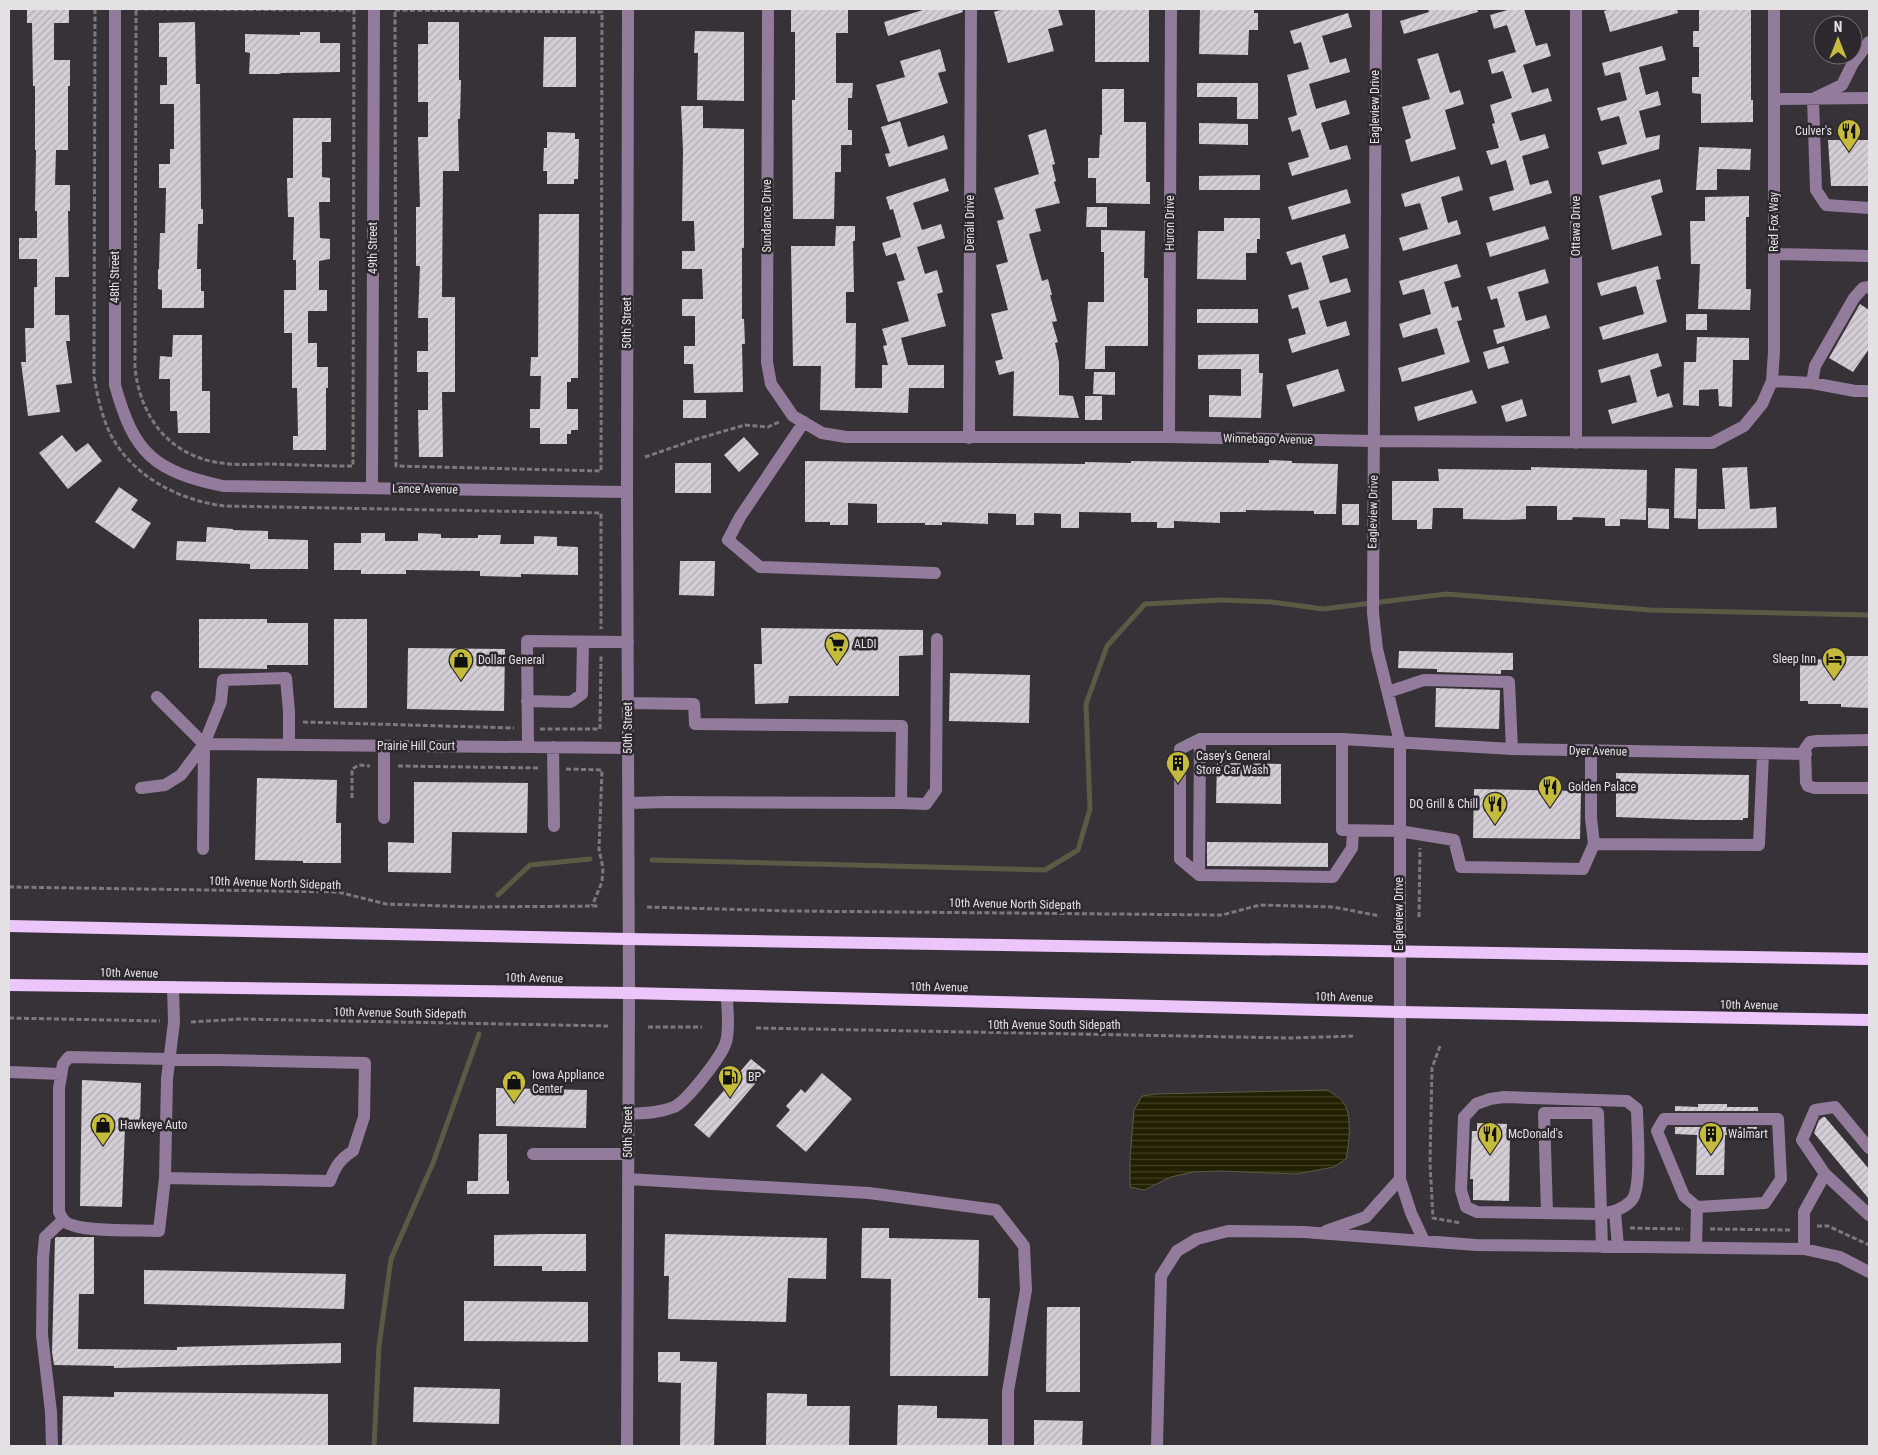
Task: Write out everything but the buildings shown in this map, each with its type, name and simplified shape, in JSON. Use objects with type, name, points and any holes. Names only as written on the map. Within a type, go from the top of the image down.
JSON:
[{"type":"main road","points":[[9,926],[1869,959]]},
{"type":"main road","name":"10th Avenue","points":[[9,985],[629,994],[1399,1012],[1869,1020]]},
{"type":"street","name":"48th Street","points":[[115,9],[115,385],[123,413],[136,438],[151,458],[174,472],[195,480],[223,486]]},
{"type":"street","name":"49th Street","points":[[372,488],[374,9]]},
{"type":"street","name":"50th Street","points":[[627,1446],[629,994],[628,9]]},
{"type":"street","name":"Sundance Drive","points":[[768,9],[767,362],[771,384],[799,419]]},
{"type":"street","name":"Denali Drive","points":[[969,438],[971,9]]},
{"type":"street","name":"Huron Drive","points":[[1169,437],[1171,9]]},
{"type":"street","name":"Eagleview Drive","points":[[1376,9],[1373,613],[1377,649],[1400,742],[1400,1179],[1411,1213],[1424,1241]]},
{"type":"street","name":"Ottawa Drive","points":[[1576,9],[1576,443]]},
{"type":"street","name":"Red Fox Way","points":[[1744,426],[1762,404],[1772,381],[1774,352],[1774,9]]},
{"type":"street","points":[[1813,99],[1842,85],[1853,63],[1869,42]]},
{"type":"street","points":[[1774,99],[1869,98]]},
{"type":"street","points":[[1813,99],[1816,190],[1826,205],[1869,208]]},
{"type":"street","points":[[1774,254],[1869,256]]},
{"type":"street","points":[[1812,383],[1815,366],[1854,298],[1863,288],[1869,287]]},
{"type":"street","points":[[1772,381],[1812,383],[1855,391],[1869,391]]},
{"type":"street","points":[[799,419],[728,540],[760,567],[935,573]]},
{"type":"street","name":"Winnebago Avenue","points":[[799,419],[822,433],[846,437],[1169,437],[1576,443],[1712,443],[1744,426]]},
{"type":"street","name":"Lance Avenue","points":[[223,486],[627,492]]},
{"type":"street","points":[[629,803],[926,804],[936,790],[937,639]]},
{"type":"street","points":[[528,747],[527,641],[628,642]]},
{"type":"street","points":[[527,702],[571,702],[582,694],[583,642]]},
{"type":"street","points":[[142,788],[165,785],[181,774],[204,744],[220,702],[223,680],[286,678],[289,712],[288,745]]},
{"type":"street","points":[[1388,692],[1424,680],[1509,682],[1512,749]]},
{"type":"street","points":[[157,697],[204,744],[203,849]]},
{"type":"street","points":[[628,704],[694,704],[695,724],[902,726],[901,804]]},
{"type":"street","points":[[1199,875],[1200,739],[1180,749],[1180,859],[1199,875],[1333,877],[1352,848],[1353,831]]},
{"type":"street","name":"Dyer Avenue","points":[[1200,739],[1342,740],[1512,749],[1800,754]]},
{"type":"street","points":[[1342,740],[1342,830],[1399,831],[1454,840],[1461,868],[1583,869],[1594,844],[1591,818],[1591,751]]},
{"type":"street","points":[[1869,740],[1810,742],[1800,754],[1808,786],[1815,788],[1869,788]]},
{"type":"street","name":"Prairie Hill Court","points":[[204,744],[628,748]]},
{"type":"street","points":[[384,746],[384,818]]},
{"type":"street","points":[[553,747],[554,826]]},
{"type":"street","points":[[1594,844],[1759,845],[1763,754]]},
{"type":"street","points":[[165,1178],[330,1181],[336,1165],[343,1157],[353,1151],[364,1117],[365,1063],[169,1059],[69,1057],[63,1064],[59,1088],[59,1212],[63,1220],[72,1226],[159,1231],[165,1178],[167,1079],[169,1059],[174,1022],[173,987]]},
{"type":"street","points":[[628,1114],[655,1112],[675,1106],[705,1074],[720,1055],[726,1041],[727,996]]},
{"type":"street","points":[[9,1072],[61,1074]]},
{"type":"street","points":[[1504,1097],[1627,1101],[1637,1109],[1638,1185],[1632,1200],[1615,1212],[1600,1214],[1477,1212],[1466,1207],[1461,1190],[1464,1117],[1476,1104],[1504,1097]]},
{"type":"street","points":[[1869,1148],[1835,1108],[1815,1110],[1802,1140],[1825,1174],[1869,1215]]},
{"type":"street","points":[[1546,1213],[1544,1113],[1598,1113],[1602,1247]]},
{"type":"street","points":[[1664,1119],[1778,1119],[1781,1179],[1765,1203],[1697,1206],[1684,1196],[1657,1130],[1664,1119]]},
{"type":"street","points":[[533,1154],[628,1154]]},
{"type":"street","points":[[1804,1249],[1804,1212],[1825,1174]]},
{"type":"street","points":[[628,1179],[870,1193],[996,1210],[1024,1246],[1026,1290],[1008,1391],[1008,1446]]},
{"type":"street","points":[[1322,1233],[1366,1217],[1400,1179]]},
{"type":"street","points":[[1696,1248],[1697,1206]]},
{"type":"street","points":[[1615,1212],[1618,1247]]},
{"type":"street","points":[[52,1446],[51,1412],[42,1335],[42,1258],[45,1237],[63,1220]]},
{"type":"street","points":[[1157,1446],[1161,1276],[1176,1251],[1198,1239],[1228,1231],[1322,1233],[1476,1245],[1804,1249],[1840,1257],[1869,1272]]},
{"type":"path","points":[[95,9],[94,377],[100,406],[108,430],[120,449],[142,473],[174,493],[206,504],[602,513],[600,729],[528,729],[299,722],[298,712],[289,712]]},
{"type":"path","points":[[136,9],[354,10],[353,466],[215,462],[191,454],[174,444],[156,428],[145,409],[137,386],[135,368],[136,9]]},
{"type":"path","points":[[395,10],[602,12],[602,470],[396,466],[395,10]]},
{"type":"path","points":[[646,457],[697,439],[745,426],[768,427],[799,419]]},
{"type":"path","points":[[352,798],[352,769],[359,766],[602,770],[599,849],[603,868],[602,882],[592,906]]},
{"type":"path","points":[[1419,917],[1420,834]]},
{"type":"path","name":"10th Avenue North Sidepath","points":[[9,887],[338,892],[386,904],[475,907],[600,906]]},
{"type":"path","name":"10th Avenue North Sidepath","points":[[647,907],[791,911],[1222,915],[1260,906],[1333,907],[1380,916]]},
{"type":"path","points":[[9,1018],[160,1021]]},
{"type":"path","name":"10th Avenue South Sidepath","points":[[191,1022],[241,1020],[608,1026]]},
{"type":"path","points":[[648,1027],[702,1027]]},
{"type":"path","name":"10th Avenue South Sidepath","points":[[756,1028],[1281,1038],[1353,1036]]},
{"type":"shaded area","points":[[1327,1090],[1337,1096],[1343,1103],[1349,1117],[1349,1139],[1346,1159],[1334,1167],[1296,1174],[1219,1171],[1193,1172],[1171,1177],[1144,1190],[1130,1187],[1134,1110],[1142,1096],[1156,1094]]},
{"type":"waterway","points":[[652,860],[1045,870],[1078,850],[1090,809],[1086,704],[1107,646],[1145,604],[1221,600],[1272,602],[1323,609],[1446,594],[1650,610],[1869,615]]},
{"type":"waterway","points":[[498,895],[530,865],[590,859]]},
{"type":"waterway","points":[[374,1446],[379,1346],[391,1259],[433,1163],[479,1034]]},
{"type":"place","name":"Culver's","points":[[1849,152]]},
{"type":"place","name":"ALDI","points":[[837,665]]},
{"type":"place","name":"Sleep Inn","points":[[1834,680]]},
{"type":"place","name":"Dollar General","points":[[461,681]]},
{"type":"place","name":"Casey's General Store Car Wash","points":[[1178,784]]},
{"type":"place","name":"Golden Palace","points":[[1550,808]]},
{"type":"place","name":"DQ Grill & Chill","points":[[1495,825]]},
{"type":"place","name":"BP","points":[[730,1098]]},
{"type":"place","name":"Iowa Appliance Center","points":[[514,1103]]},
{"type":"place","name":"Hawkeye Auto","points":[[103,1146]]},
{"type":"place","name":"McDonald's","points":[[1490,1155]]},
{"type":"place","name":"Walmart","points":[[1711,1155]]}]
